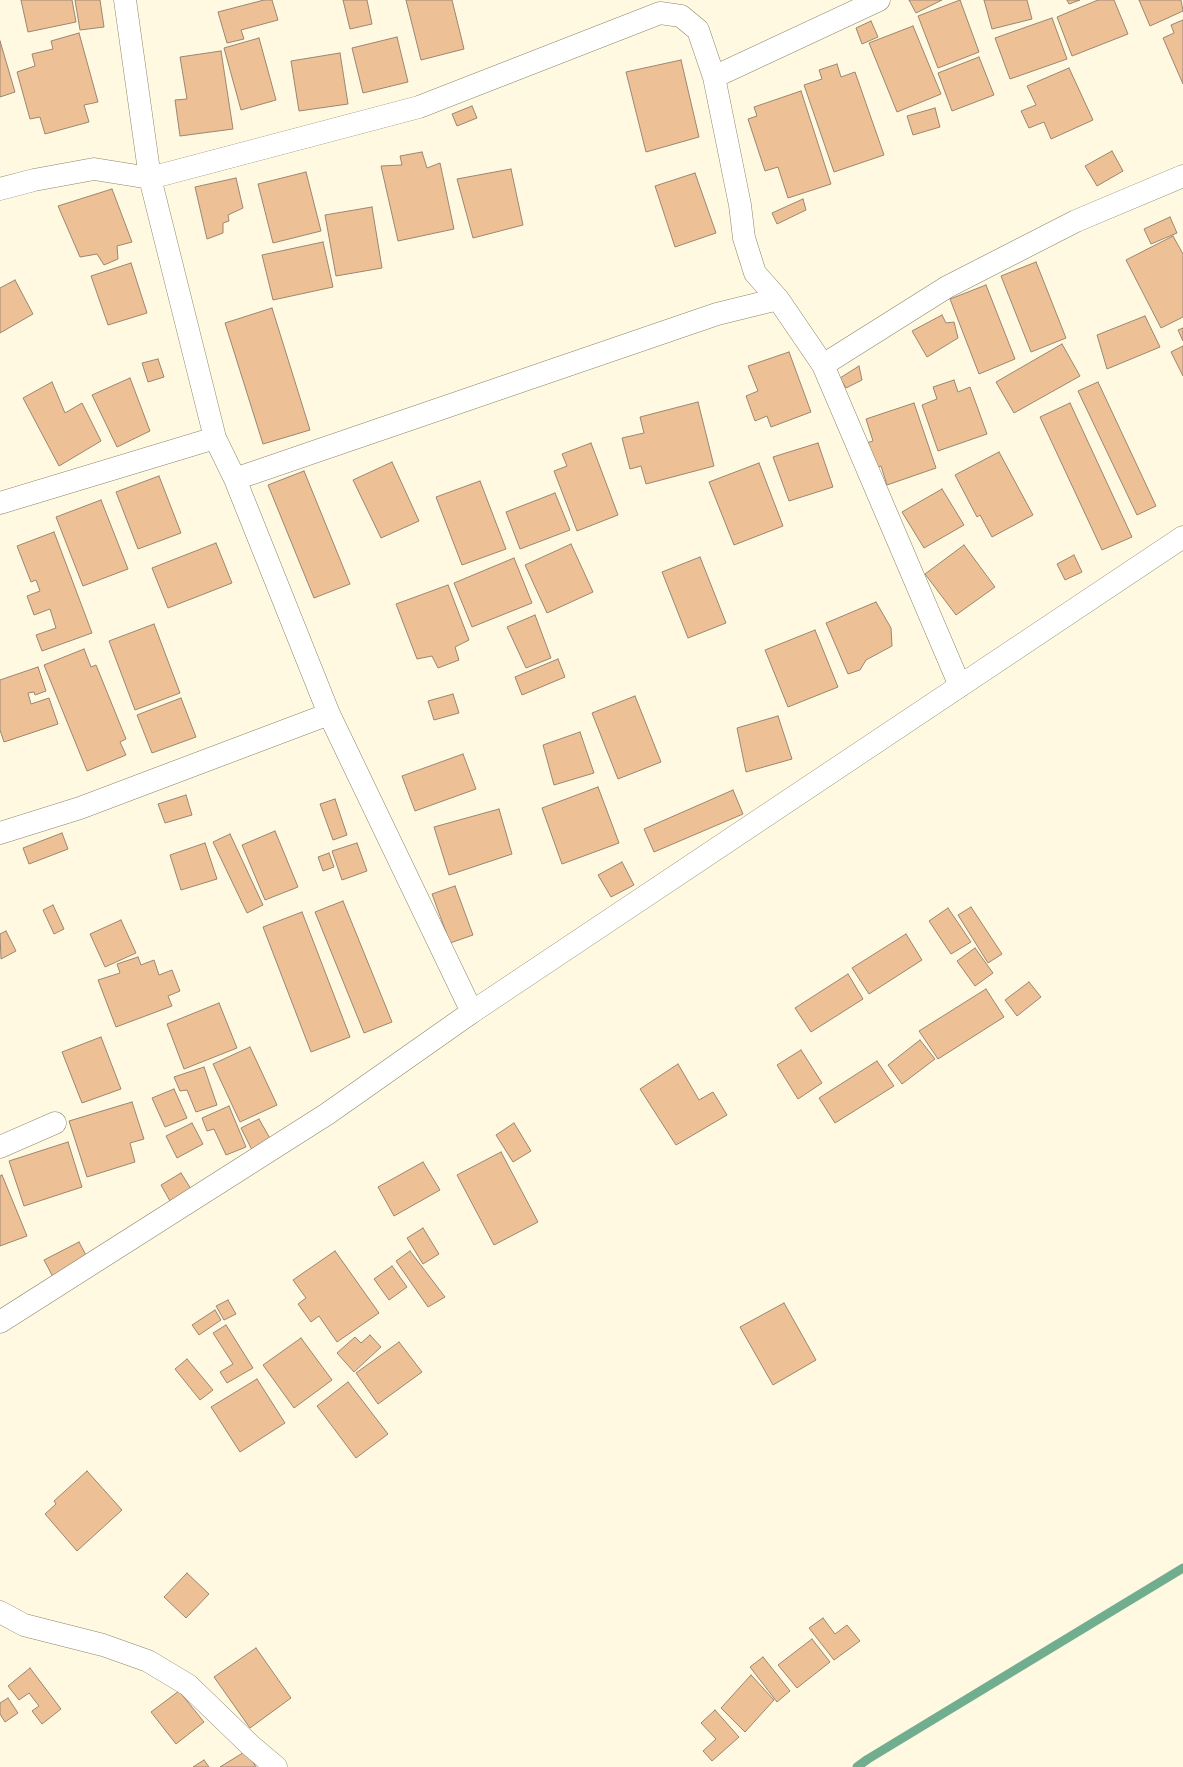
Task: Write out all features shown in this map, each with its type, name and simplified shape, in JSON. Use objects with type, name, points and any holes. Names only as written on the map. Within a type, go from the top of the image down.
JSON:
[{"type":"street","points":[[125,0],[150,178],[215,438],[235,479],[330,714],[472,1012]]},
{"type":"street","points":[[714,77],[879,0]]},
{"type":"street","points":[[0,189],[34,180],[94,169],[150,178],[420,107],[660,13],[682,16],[698,30],[714,77],[740,205],[744,238],[755,272],[778,299],[823,365],[960,686]]},
{"type":"street","points":[[823,365],[947,287],[1076,221],[1183,176]]},
{"type":"street","points":[[235,479],[717,314],[778,299]]},
{"type":"street","points":[[0,503],[215,438]]},
{"type":"street","points":[[0,1322],[327,1114],[472,1012],[1183,537]]},
{"type":"street","points":[[0,834],[80,808],[330,714]]},
{"type":"street","points":[[0,1147],[55,1123]]},
{"type":"street","points":[[0,1612],[24,1624],[103,1645],[148,1661],[188,1685],[250,1746],[276,1767]]},
{"type":"building","points":[[21,0],[72,0],[76,22],[28,32]]},
{"type":"building","points":[[75,0],[100,0],[104,27],[80,30]]},
{"type":"building","points":[[264,0],[272,0],[278,20],[241,30],[244,39],[227,43],[218,12]]},
{"type":"building","points":[[343,0],[367,0],[372,24],[350,29]]},
{"type":"building","points":[[406,0],[452,0],[464,49],[421,60]]},
{"type":"building","points":[[909,0],[942,0],[916,13]]},
{"type":"building","points":[[960,0],[979,52],[938,68],[918,16]]},
{"type":"building","points":[[984,0],[1027,0],[1032,19],[992,29]]},
{"type":"building","points":[[1067,0],[1080,0],[1069,4]]},
{"type":"building","points":[[1098,0],[1114,0],[1128,34],[1072,56],[1057,17]]},
{"type":"building","points":[[1139,0],[1181,0],[1183,11],[1150,26]]},
{"type":"building","points":[[1052,18],[1067,59],[1010,79],[995,38]]},
{"type":"building","points":[[1183,20],[1183,84],[1163,38],[1174,33],[1171,25]]},
{"type":"building","points":[[871,21],[878,37],[862,44],[856,28]]},
{"type":"building","points":[[913,26],[941,94],[897,112],[869,43]]},
{"type":"building","points":[[79,33],[98,102],[84,105],[89,122],[45,134],[40,117],[30,119],[17,72],[35,66],[32,54],[53,49],[51,41]]},
{"type":"building","points":[[397,37],[408,82],[363,93],[352,48]]},
{"type":"building","points":[[259,38],[276,100],[241,110],[224,48]]},
{"type":"building","points":[[0,41],[15,92],[0,97]]},
{"type":"building","points":[[221,51],[233,129],[180,136],[175,100],[187,99],[180,57]]},
{"type":"building","points":[[340,53],[348,104],[299,111],[291,61]]},
{"type":"building","points":[[979,57],[994,95],[952,111],[938,73]]},
{"type":"building","points":[[681,60],[699,137],[646,152],[626,72]]},
{"type":"building","points":[[837,64],[841,77],[855,72],[884,155],[834,172],[804,85],[822,79],[819,70]]},
{"type":"building","points":[[1069,68],[1093,120],[1051,139],[1044,122],[1029,128],[1021,111],[1036,105],[1027,86]]},
{"type":"building","points":[[801,91],[831,184],[788,198],[778,167],[765,171],[748,119],[757,116],[754,107]]},
{"type":"building","points":[[472,106],[477,118],[457,126],[452,114]]},
{"type":"building","points":[[935,108],[940,127],[913,135],[907,116]]},
{"type":"building","points":[[1112,151],[1123,171],[1097,186],[1085,166]]},
{"type":"building","points":[[422,152],[427,168],[440,163],[454,229],[398,241],[381,166],[402,165],[400,156]]},
{"type":"building","points":[[511,169],[523,225],[473,238],[457,179]]},
{"type":"building","points":[[306,172],[321,231],[273,243],[258,184]]},
{"type":"building","points":[[695,173],[716,233],[675,247],[655,186]]},
{"type":"building","points":[[236,178],[243,208],[228,215],[229,221],[223,223],[223,233],[207,239],[195,187]]},
{"type":"building","points":[[112,189],[132,242],[117,246],[118,259],[104,265],[97,254],[80,257],[58,206]]},
{"type":"building","points":[[803,199],[806,210],[777,224],[772,213]]},
{"type":"building","points":[[372,207],[382,268],[336,276],[325,215]]},
{"type":"building","points":[[1170,217],[1177,233],[1151,244],[1144,229]]},
{"type":"building","points":[[1173,236],[1183,254],[1183,317],[1161,328],[1126,260]]},
{"type":"building","points":[[323,242],[333,287],[273,300],[262,255]]},
{"type":"building","points":[[1036,262],[1066,338],[1031,352],[1001,276]]},
{"type":"building","points":[[131,263],[147,313],[108,325],[91,276]]},
{"type":"building","points":[[15,280],[33,314],[0,333],[0,288]]},
{"type":"building","points":[[986,285],[1015,359],[979,374],[950,299]]},
{"type":"building","points":[[272,308],[310,430],[263,444],[225,323]]},
{"type":"building","points":[[942,315],[946,323],[954,322],[958,338],[927,357],[912,331]]},
{"type":"building","points":[[1145,316],[1160,347],[1107,369],[1097,335]]},
{"type":"building","points":[[1183,328],[1183,341],[1178,330]]},
{"type":"building","points":[[1062,344],[1080,376],[1014,413],[996,382]]},
{"type":"building","points":[[1183,346],[1183,376],[1171,352]]},
{"type":"building","points":[[789,352],[811,412],[771,427],[767,416],[755,421],[746,396],[758,391],[748,366]]},
{"type":"building","points":[[158,359],[164,377],[148,382],[142,363]]},
{"type":"building","points":[[859,366],[862,380],[846,388],[840,378]]},
{"type":"building","points":[[130,378],[150,431],[117,447],[92,395]]},
{"type":"building","points":[[954,380],[958,392],[970,387],[987,434],[938,451],[922,405],[937,399],[933,387]]},
{"type":"building","points":[[52,382],[65,413],[82,403],[101,441],[59,466],[23,398]]},
{"type":"building","points":[[1098,382],[1156,506],[1137,515],[1078,391]]},
{"type":"building","points":[[698,402],[714,466],[646,484],[641,466],[630,469],[622,438],[644,433],[640,417]]},
{"type":"building","points":[[914,403],[936,468],[887,485],[881,466],[872,469],[863,444],[873,441],[866,419]]},
{"type":"building","points":[[1070,403],[1132,537],[1102,550],[1040,417]]},
{"type":"building","points":[[591,443],[618,515],[577,531],[554,471],[567,466],[562,454]]},
{"type":"building","points":[[818,443],[833,487],[789,501],[773,457]]},
{"type":"building","points":[[999,452],[1033,515],[992,537],[980,515],[977,517],[955,475]]},
{"type":"building","points":[[392,462],[419,521],[381,538],[353,480]]},
{"type":"building","points":[[759,463],[783,526],[734,545],[709,482]]},
{"type":"building","points":[[304,471],[350,584],[314,598],[268,485]]},
{"type":"building","points":[[159,476],[181,533],[138,549],[116,492]]},
{"type":"building","points":[[480,481],[506,549],[462,565],[436,497]]},
{"type":"building","points":[[942,489],[964,525],[924,548],[902,512]]},
{"type":"building","points":[[555,493],[570,530],[520,549],[506,512]]},
{"type":"building","points":[[101,500],[128,569],[83,586],[56,517]]},
{"type":"building","points":[[54,532],[92,633],[42,651],[36,635],[56,628],[50,609],[34,615],[27,596],[40,591],[36,580],[31,582],[17,546]]},
{"type":"building","points":[[216,543],[232,583],[168,608],[152,568]]},
{"type":"building","points":[[571,544],[593,592],[547,613],[525,565]]},
{"type":"building","points":[[964,545],[995,587],[956,615],[925,574]]},
{"type":"building","points":[[1074,555],[1082,572],[1065,580],[1057,564]]},
{"type":"building","points":[[700,557],[726,623],[688,638],[662,572]]},
{"type":"building","points":[[514,558],[532,603],[472,627],[454,583]]},
{"type":"building","points":[[448,585],[469,640],[455,647],[459,660],[438,668],[432,656],[417,659],[396,604]]},
{"type":"building","points":[[876,602],[891,628],[892,646],[866,660],[860,670],[848,674],[826,623]]},
{"type":"building","points":[[535,615],[551,658],[526,668],[507,627]]},
{"type":"building","points":[[154,624],[180,693],[135,710],[109,641]]},
{"type":"building","points":[[815,630],[838,687],[788,707],[765,650]]},
{"type":"building","points":[[84,649],[91,667],[96,665],[126,739],[120,742],[126,755],[87,771],[44,665]]},
{"type":"building","points":[[558,659],[565,677],[522,695],[515,677]]},
{"type":"building","points":[[38,667],[46,691],[35,695],[34,692],[28,693],[31,704],[49,698],[58,724],[4,742],[0,730],[0,680]]},
{"type":"building","points":[[453,694],[459,713],[434,720],[428,701]]},
{"type":"building","points":[[635,696],[661,762],[618,779],[592,713]]},
{"type":"building","points":[[181,698],[196,737],[152,753],[137,715]]},
{"type":"building","points":[[778,716],[792,759],[746,772],[737,728]]},
{"type":"building","points":[[580,732],[594,773],[554,785],[543,745]]},
{"type":"building","points":[[463,754],[476,789],[415,811],[402,776]]},
{"type":"building","points":[[598,787],[619,843],[562,864],[542,808]]},
{"type":"building","points":[[733,790],[743,814],[654,852],[644,829]]},
{"type":"building","points":[[186,795],[192,815],[165,823],[158,804]]},
{"type":"building","points":[[335,799],[347,835],[333,840],[320,804]]},
{"type":"building","points":[[499,809],[512,854],[449,875],[434,827]]},
{"type":"building","points":[[275,831],[298,887],[265,900],[242,845]]},
{"type":"building","points":[[62,833],[68,849],[29,864],[23,848]]},
{"type":"building","points":[[230,834],[263,905],[247,913],[213,842]]},
{"type":"building","points":[[205,843],[217,879],[181,890],[170,855]]},
{"type":"building","points":[[357,843],[367,871],[342,880],[332,851]]},
{"type":"building","points":[[329,853],[334,867],[323,871],[318,857]]},
{"type":"building","points":[[622,862],[634,885],[611,897],[598,875]]},
{"type":"building","points":[[455,886],[473,935],[450,943],[432,894]]},
{"type":"building","points":[[343,901],[392,1022],[364,1033],[315,912]]},
{"type":"building","points":[[53,905],[64,929],[54,934],[43,910]]},
{"type":"building","points":[[971,907],[1002,954],[988,963],[958,915]]},
{"type":"building","points":[[948,908],[971,942],[951,954],[929,921]]},
{"type":"building","points":[[302,912],[350,1037],[311,1052],[263,927]]},
{"type":"building","points":[[121,920],[136,953],[105,967],[90,934]]},
{"type":"building","points":[[6,931],[16,951],[1,959],[0,934]]},
{"type":"building","points":[[906,934],[922,960],[869,994],[852,968]]},
{"type":"building","points":[[975,948],[993,973],[975,986],[957,961]]},
{"type":"building","points":[[138,957],[141,965],[154,960],[159,975],[172,970],[180,991],[168,996],[172,1006],[116,1027],[98,980],[120,973],[117,964]]},
{"type":"building","points":[[848,974],[863,999],[811,1032],[795,1008]]},
{"type":"building","points":[[1029,982],[1041,997],[1017,1016],[1005,1000]]},
{"type":"building","points":[[986,989],[1004,1017],[938,1059],[919,1031]]},
{"type":"building","points":[[219,1003],[237,1048],[184,1069],[167,1024]]},
{"type":"building","points":[[101,1037],[121,1089],[82,1103],[62,1052]]},
{"type":"building","points":[[920,1040],[935,1059],[902,1084],[888,1065]]},
{"type":"building","points":[[250,1047],[277,1105],[240,1122],[213,1064]]},
{"type":"building","points":[[801,1050],[822,1083],[798,1099],[777,1065]]},
{"type":"building","points":[[877,1061],[894,1086],[835,1123],[819,1098]]},
{"type":"building","points":[[678,1064],[699,1100],[713,1092],[727,1115],[676,1145],[640,1089]]},
{"type":"building","points":[[204,1067],[217,1105],[196,1112],[187,1090],[180,1091],[174,1077]]},
{"type":"building","points":[[174,1089],[187,1118],[165,1127],[152,1098]]},
{"type":"building","points":[[132,1102],[144,1139],[130,1143],[135,1162],[87,1177],[69,1121]]},
{"type":"building","points":[[229,1106],[246,1147],[226,1155],[214,1129],[207,1131],[202,1118]]},
{"type":"building","points":[[259,1119],[272,1142],[253,1152],[241,1128]]},
{"type":"building","points":[[192,1123],[203,1144],[177,1158],[166,1136]]},
{"type":"building","points":[[514,1123],[531,1151],[513,1162],[496,1135]]},
{"type":"building","points":[[68,1142],[82,1187],[24,1206],[9,1161]]},
{"type":"building","points":[[501,1152],[538,1222],[494,1245],[457,1175]]},
{"type":"building","points":[[423,1162],[440,1190],[394,1216],[378,1187]]},
{"type":"building","points":[[181,1173],[191,1189],[170,1201],[161,1185]]},
{"type":"building","points":[[2,1175],[27,1236],[0,1246],[0,1176]]},
{"type":"building","points":[[423,1228],[439,1254],[423,1264],[407,1238]]},
{"type":"building","points":[[79,1242],[88,1259],[53,1277],[44,1260]]},
{"type":"building","points":[[335,1251],[379,1313],[337,1342],[319,1316],[311,1322],[298,1304],[306,1298],[293,1280]]},
{"type":"building","points":[[410,1251],[445,1297],[428,1307],[396,1261]]},
{"type":"building","points":[[392,1266],[407,1287],[389,1300],[374,1279]]},
{"type":"building","points":[[228,1300],[236,1314],[224,1320],[216,1306]]},
{"type":"building","points":[[784,1303],[816,1360],[773,1385],[740,1327]]},
{"type":"building","points":[[215,1310],[221,1320],[199,1335],[192,1325]]},
{"type":"building","points":[[226,1325],[253,1368],[227,1383],[220,1372],[233,1364],[213,1333]]},
{"type":"building","points":[[370,1335],[381,1347],[354,1372],[337,1353],[355,1337],[361,1343]]},
{"type":"building","points":[[301,1338],[332,1380],[294,1408],[263,1365]]},
{"type":"building","points":[[399,1342],[422,1372],[378,1404],[356,1373]]},
{"type":"building","points":[[187,1359],[213,1390],[200,1400],[175,1369]]},
{"type":"building","points":[[257,1379],[285,1423],[240,1452],[211,1407]]},
{"type":"building","points":[[348,1382],[388,1434],[356,1458],[317,1406]]},
{"type":"building","points":[[87,1471],[122,1510],[77,1551],[45,1514],[56,1504],[54,1501]]},
{"type":"building","points":[[187,1573],[209,1594],[186,1618],[164,1597]]},
{"type":"building","points":[[823,1618],[835,1634],[847,1625],[860,1641],[834,1660],[809,1628]]},
{"type":"building","points":[[812,1639],[830,1662],[797,1688],[778,1665]]},
{"type":"building","points":[[256,1648],[291,1698],[250,1728],[214,1677]]},
{"type":"building","points":[[763,1657],[790,1691],[777,1702],[750,1667]]},
{"type":"building","points":[[30,1668],[61,1709],[42,1724],[32,1711],[39,1706],[29,1693],[19,1700],[8,1686]]},
{"type":"building","points":[[751,1675],[774,1700],[745,1732],[721,1708]]},
{"type":"building","points":[[179,1691],[204,1722],[176,1744],[151,1712]]},
{"type":"building","points":[[8,1698],[18,1713],[5,1722],[0,1714],[0,1703]]},
{"type":"building","points":[[715,1710],[739,1737],[712,1761],[703,1751],[716,1739],[701,1723]]},
{"type":"building","points":[[246,1751],[256,1767],[220,1767]]},
{"type":"building","points":[[204,1760],[209,1767],[193,1767]]},
{"type":"waterway","points":[[857,1767],[1183,1568]]}]
